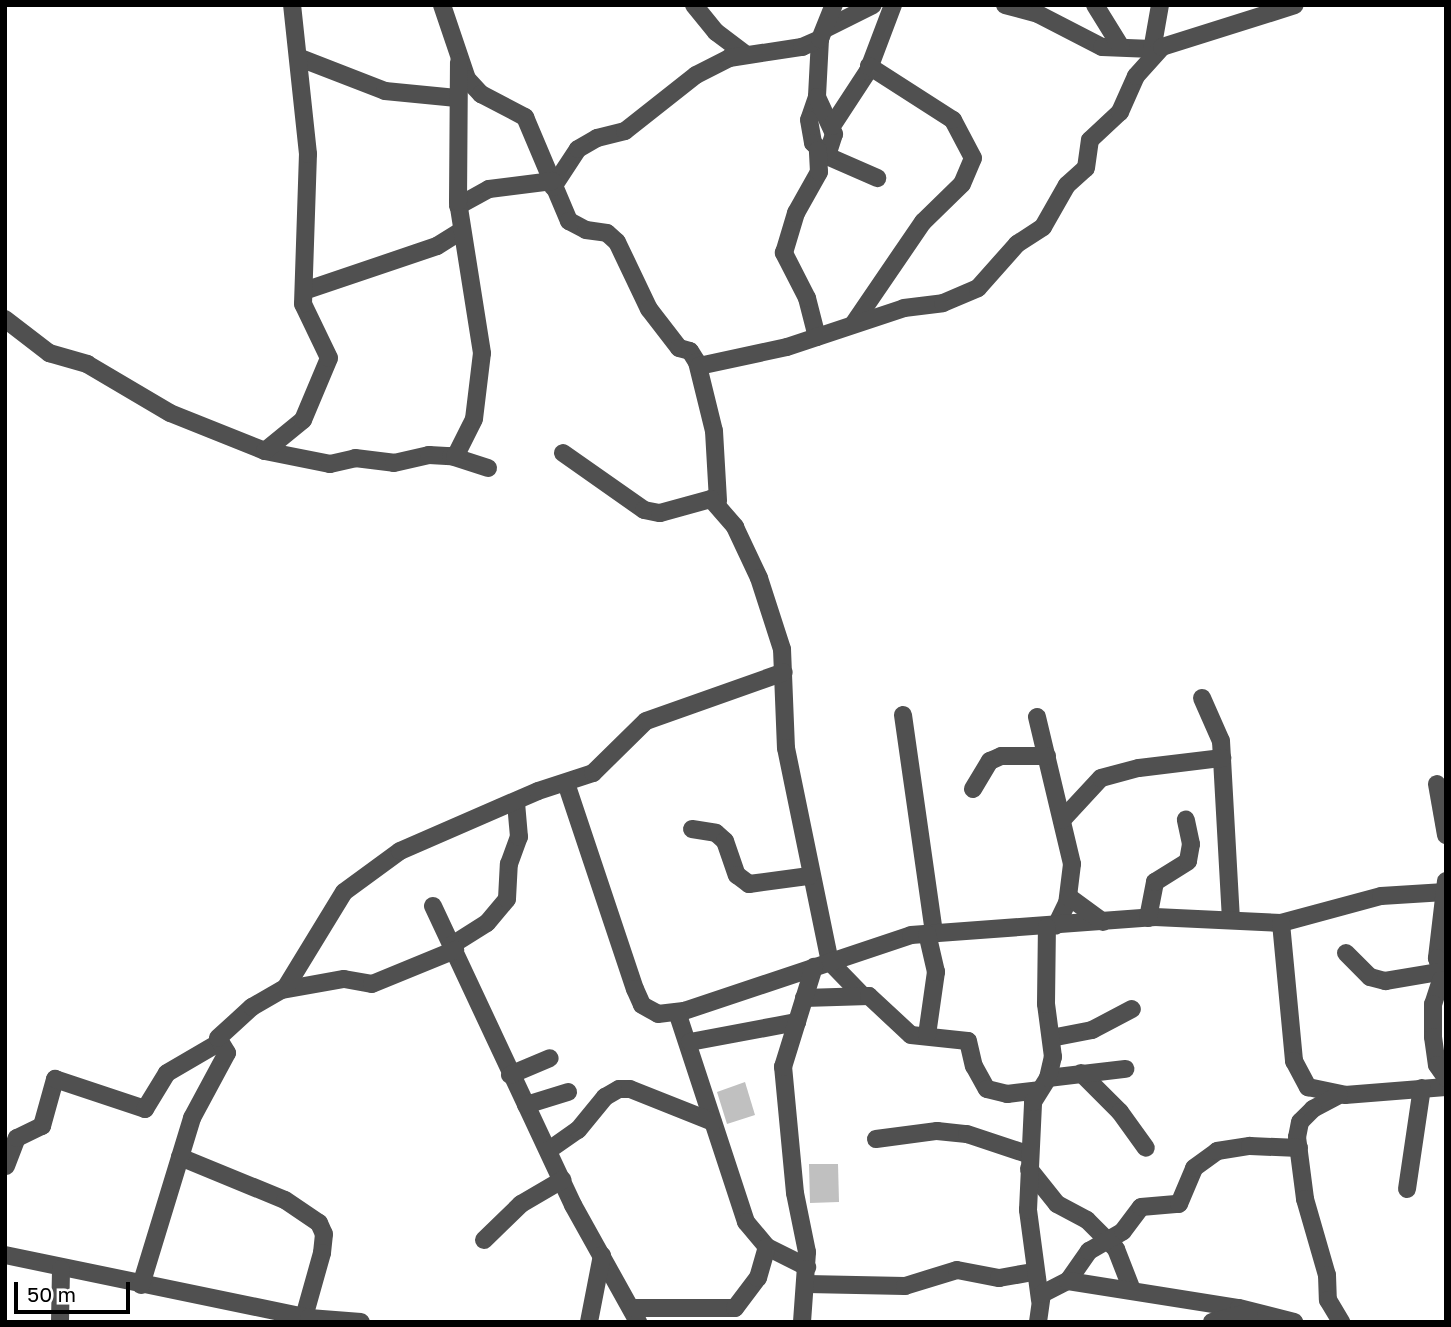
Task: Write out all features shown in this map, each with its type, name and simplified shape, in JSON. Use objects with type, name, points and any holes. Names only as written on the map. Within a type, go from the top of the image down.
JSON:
[{"type":"street","points":[[265,451],[303,420],[330,358],[326,344],[308,319],[304,290],[308,154],[300,58],[292,5]]},
{"type":"street","points":[[442,5],[467,79],[481,94],[525,117],[546,157],[553,184],[569,220],[586,230],[607,233],[617,242],[649,309],[699,366],[720,468],[718,501],[759,578],[779,635],[784,672],[786,748],[822,964],[804,998],[783,1067],[807,1275],[802,1322]]},
{"type":"street","points":[[694,5],[716,32],[745,54]]},
{"type":"street","points":[[817,337],[807,298],[784,253],[796,213],[819,172],[822,153],[809,120],[817,97],[824,33],[834,5]]},
{"type":"street","points":[[513,183],[546,157],[625,131],[696,75],[745,54],[802,47],[873,5]]},
{"type":"street","points":[[832,126],[869,66],[893,5]]},
{"type":"street","points":[[1005,5],[1038,14],[1092,44],[1151,53],[1172,42],[1295,5]]},
{"type":"street","points":[[1095,5],[1121,47]]},
{"type":"street","points":[[699,366],[740,360],[855,323],[879,319],[904,308],[943,303],[978,288],[1017,244],[1043,227],[1067,185],[1086,168],[1090,140],[1120,112],[1136,76],[1151,53],[1160,5]]},
{"type":"street","points":[[455,457],[474,419],[482,353],[477,301],[458,206],[459,54]]},
{"type":"street","points":[[300,58],[385,91],[457,98]]},
{"type":"street","points":[[855,323],[923,222],[962,184],[973,158],[953,120],[869,66]]},
{"type":"street","points":[[817,97],[832,126],[834,145],[822,153]]},
{"type":"street","points":[[553,184],[581,147]]},
{"type":"street","points":[[822,153],[877,178]]},
{"type":"street","points":[[458,206],[489,189],[513,183],[553,184]]},
{"type":"street","points":[[304,290],[437,246],[461,231]]},
{"type":"street","points":[[5,319],[49,353],[87,365],[170,413],[265,451],[330,464],[362,458],[394,463],[429,455],[455,457],[488,468]]},
{"type":"street","points":[[563,453],[644,510],[660,513],[711,499],[718,501]]},
{"type":"street","points":[[282,990],[344,892],[400,851],[516,801],[593,773],[646,722],[784,672]]},
{"type":"street","points":[[1202,698],[1217,726],[1222,758],[1231,918]]},
{"type":"street","points":[[903,715],[936,972],[927,1035]]},
{"type":"street","points":[[1037,717],[1072,864],[1069,897],[1052,926],[1046,1004],[1051,1038],[1043,1084],[1033,1102],[1030,1162],[1034,1272],[1040,1300],[1038,1322]]},
{"type":"street","points":[[973,789],[990,761],[1001,756],[1047,756]]},
{"type":"street","points":[[1062,820],[1101,778],[1139,768],[1222,758]]},
{"type":"street","points":[[566,783],[642,1005],[658,1014],[677,1012],[911,935],[1148,918],[1231,918],[1281,923],[1381,896],[1445,888],[1442,980],[1433,1004],[1433,1037],[1437,1065],[1445,1083],[1422,1088],[1340,1094],[1308,1087],[1294,1061],[1281,923]]},
{"type":"street","points":[[1437,784],[1446,835]]},
{"type":"street","points":[[141,1285],[192,1118],[227,1053],[220,1042],[222,1032],[235,1020],[282,990],[344,979],[372,984],[453,947],[487,923],[507,899],[509,864],[519,837],[516,801]]},
{"type":"street","points":[[1148,918],[1154,882],[1188,861],[1191,844],[1186,820]]},
{"type":"street","points":[[692,829],[716,834],[725,841],[737,875],[749,884],[809,876]]},
{"type":"street","points":[[1069,897],[1103,922]]},
{"type":"street","points":[[433,906],[510,1075],[562,1180],[635,1315],[735,1308],[758,1278],[767,1247]]},
{"type":"street","points":[[1346,953],[1370,977],[1385,981],[1442,980]]},
{"type":"street","points":[[822,964],[862,995],[880,1003],[903,1031],[968,1041],[974,1066],[987,1089],[1006,1094],[1081,1073],[1125,1069]]},
{"type":"street","points":[[804,998],[862,995]]},
{"type":"street","points":[[1051,1038],[1092,1030],[1132,1009]]},
{"type":"street","points":[[677,1012],[690,1042],[746,1222],[767,1247],[807,1275],[905,1286],[957,1270],[999,1278],[1034,1272]]},
{"type":"street","points":[[690,1042],[797,1022]]},
{"type":"street","points":[[6,1166],[17,1138],[42,1126],[55,1079],[145,1109],[167,1073],[220,1042]]},
{"type":"street","points":[[510,1075],[550,1058]]},
{"type":"street","points":[[1081,1073],[1120,1112],[1146,1148]]},
{"type":"street","points":[[1407,1189],[1422,1088]]},
{"type":"street","points":[[549,1150],[578,1130],[605,1097],[619,1089],[631,1089],[713,1122]]},
{"type":"street","points":[[527,1105],[568,1092]]},
{"type":"street","points":[[1340,1094],[1313,1109],[1300,1122],[1299,1148],[1305,1199],[1327,1275],[1328,1300],[1341,1322]]},
{"type":"street","points":[[876,1139],[937,1131],[967,1134],[1030,1162],[1057,1204],[1087,1220],[1108,1239],[1122,1258],[1132,1290]]},
{"type":"street","points":[[1068,1281],[1089,1251],[1123,1231],[1147,1204],[1179,1204],[1194,1168],[1217,1151],[1250,1146],[1299,1148]]},
{"type":"street","points":[[180,1157],[285,1200],[319,1223],[324,1234],[322,1253],[307,1319]]},
{"type":"street","points":[[484,1240],[521,1204],[562,1180]]},
{"type":"street","points":[[5,1255],[307,1319],[361,1322]]},
{"type":"street","points":[[589,1322],[602,1255]]},
{"type":"street","points":[[60,1322],[61,1269]]},
{"type":"street","points":[[1040,1300],[1051,1286],[1068,1281],[1256,1312],[1294,1322]]},
{"type":"street","points":[[1212,1322],[1256,1312]]},
{"type":"building","points":[[745,1082],[755,1115],[727,1124],[717,1092]]},
{"type":"building","points":[[809,1164],[838,1164],[839,1202],[810,1203]]}]
